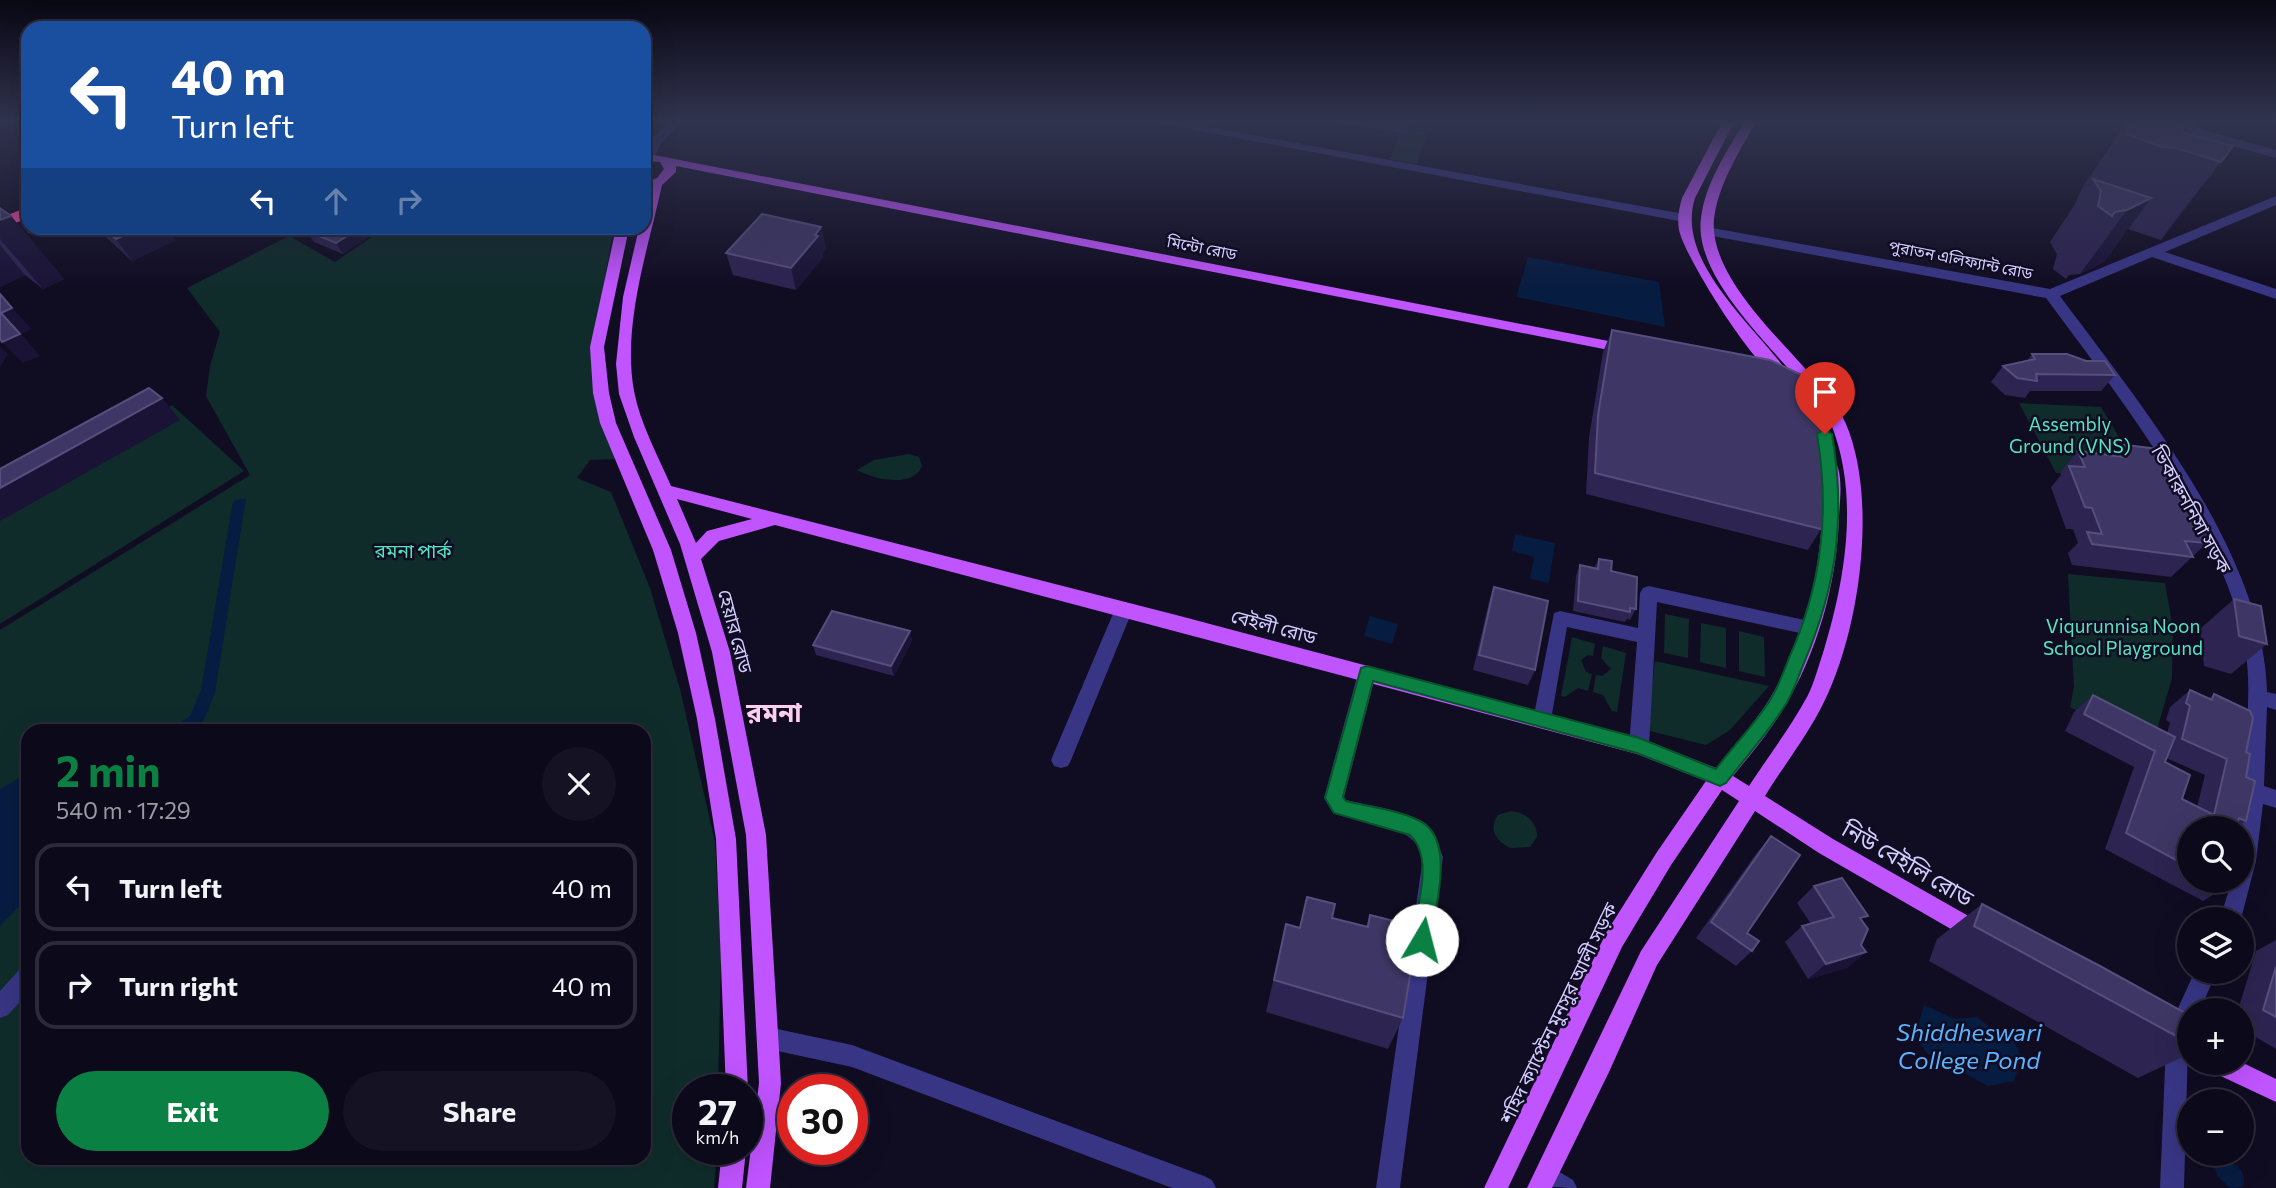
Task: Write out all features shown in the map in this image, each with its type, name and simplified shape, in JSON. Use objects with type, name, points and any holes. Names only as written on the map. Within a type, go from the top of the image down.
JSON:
[{"type":"highway","points":[[0,224],[21,215]]},
{"type":"highway","points":[[0,237],[21,228]]},
{"type":"main road","name":"হেয়ার রোড","points":[[651,209],[659,177]]},
{"type":"main road","name":"মিন্টো রোড","points":[[752,177],[1638,351]]},
{"type":"main road","points":[[1684,218],[1689,197],[1699,177]]},
{"type":"main road","points":[[1550,1184],[1649,958],[1815,699],[1831,661],[1851,587],[1853,519],[1850,476],[1839,426],[1826,402],[1735,293],[1715,257],[1707,230],[1707,217],[1723,177]]},
{"type":"main road","name":"শহিদ ক্যাপ্টেন মুনসুর আলী সড়ক","points":[[1496,1188],[1546,1088],[1614,940],[1661,862],[1779,701],[1809,628],[1830,553],[1833,514],[1825,434],[1808,404],[1745,342],[1708,281],[1689,241],[1684,218]]},
{"type":"main road","points":[[621,235],[597,347],[601,393],[608,423],[649,514],[693,657],[726,839],[736,1074]]},
{"type":"main road","name":"হেয়ার রোড","points":[[645,235],[630,297],[623,365],[627,394],[692,557],[721,652],[756,835],[770,1083],[758,1188]]},
{"type":"main road","points":[[1756,374],[1784,378],[1803,377]]},
{"type":"main road","name":"বেইলী রোড","points":[[664,490],[1639,746],[1720,778],[1751,798]]},
{"type":"main road","points":[[1833,514],[1853,519]]},
{"type":"main road","points":[[692,557],[713,536],[736,527],[777,518]]},
{"type":"main road","name":"নিউ বেইলি রোড","points":[[1751,798],[1826,846],[1994,942]]},
{"type":"main road","points":[[730,926],[762,921]]},
{"type":"main road","points":[[2156,1032],[2177,1044]]},
{"type":"main road","points":[[2243,1075],[2276,1091]]},
{"type":"main road","points":[[730,1188],[732,1165]]},
{"type":"street","points":[[1473,177],[1684,218]]},
{"type":"street","name":"পুরাতন এলিফ্যান্ট রোড","points":[[1707,230],[2051,294],[2155,253],[2276,200]]},
{"type":"street","points":[[2155,253],[2276,294]]},
{"type":"street","name":"ভিকারুননিসা সড়ক","points":[[2051,294],[2136,412],[2197,511],[2229,572],[2251,632],[2256,697],[2254,792],[2248,860],[2234,907]]},
{"type":"street","points":[[1639,746],[1649,593],[1809,628]]},
{"type":"street","points":[[1061,760],[1124,609]]},
{"type":"street","points":[[1542,720],[1560,618],[1646,636]]},
{"type":"street","points":[[1367,673],[1334,798],[1340,807],[1416,828],[1427,838],[1433,857],[1388,1188]]},
{"type":"street","points":[[2256,697],[2276,702]]},
{"type":"street","points":[[2254,792],[2276,799]]},
{"type":"street","points":[[0,1007],[21,985]]},
{"type":"street","points":[[768,1038],[852,1056],[1203,1188]]},
{"type":"street","points":[[2172,1188],[2181,1075]]},
{"type":"green space","name":"রমনা পার্ক","points":[[375,235],[613,235],[592,349],[616,459],[590,460],[577,478],[611,492],[650,588],[680,689],[715,842],[721,955],[718,1074],[672,1074],[672,1165],[716,1165],[714,1188],[0,1188],[0,630],[250,475],[206,396],[210,366],[220,332],[187,288],[289,236],[335,262]]},
{"type":"green space","name":"Assembly Ground (VNS)","points":[[2019,403],[2101,407],[2134,462],[2094,475],[2056,473]]},
{"type":"green space","points":[[172,405],[244,471],[0,624],[0,495]]},
{"type":"green space","points":[[909,454],[919,457],[922,466],[910,478],[882,479],[857,470],[874,460]]},
{"type":"green space","name":"Viqurunnisa Noon School Playground","points":[[2068,574],[2165,583],[2173,629],[2172,678],[2152,747],[2070,707],[2074,687]]},
{"type":"green space","points":[[1665,614],[1689,619],[1688,658],[1664,653]]},
{"type":"green space","points":[[1701,623],[1726,628],[1726,668],[1700,662]]},
{"type":"green space","points":[[1739,631],[1764,637],[1765,677],[1739,671]]},
{"type":"green space","points":[[1572,637],[1595,644],[1593,656],[1588,655],[1581,660],[1586,672],[1592,674],[1588,691],[1578,688],[1565,697],[1561,696]]},
{"type":"green space","points":[[1603,646],[1626,653],[1617,712],[1612,711],[1603,695],[1593,692],[1596,675],[1602,676],[1611,669],[1601,658]]},
{"type":"green space","points":[[1655,661],[1769,686],[1730,730],[1706,745],[1646,730]]},
{"type":"green space","points":[[1511,811],[1526,816],[1533,822],[1537,837],[1530,847],[1510,848],[1495,834],[1494,825],[1498,815]]},
{"type":"water","points":[[1528,257],[1659,282],[1665,327],[1516,297]]},
{"type":"water","points":[[246,498],[215,693],[202,724],[179,724],[190,716],[201,690],[233,501]]},
{"type":"water","points":[[1515,534],[1555,543],[1549,583],[1530,579],[1534,557],[1512,551]]},
{"type":"water","points":[[1370,616],[1398,624],[1392,644],[1364,636]]},
{"type":"water","points":[[21,777],[21,904],[0,926],[0,789]]},
{"type":"water","name":"Shiddheswari College Pond","points":[[1924,1005],[1955,1019],[1977,1017],[1992,1029],[2012,1038],[2022,1058],[2014,1081],[1988,1086],[1928,1054],[1915,1037]]},
{"type":"water","points":[[2215,1166],[2236,1166],[2244,1177],[2243,1187],[2230,1188],[2217,1176]]},
{"type":"building","points":[[2093,179],[2151,198],[2127,210],[2115,212],[2112,216],[2098,206],[2101,191]]},
{"type":"building","points":[[0,208],[11,216],[0,220]]},
{"type":"building","points":[[762,214],[821,227],[815,235],[818,236],[791,268],[726,253]]},
{"type":"building","points":[[317,235],[349,235],[336,243]]},
{"type":"building","points":[[0,294],[12,308],[1,313],[20,334],[2,342],[0,339]]},
{"type":"building","points":[[1612,330],[1770,360],[1802,375],[1830,434],[1832,488],[1821,529],[1595,473],[1598,415]]},
{"type":"building","points":[[2032,354],[2067,354],[2086,361],[2105,361],[2115,375],[2036,374],[2037,381],[2017,378],[2003,366],[2035,359]]},
{"type":"building","points":[[149,388],[162,398],[0,488],[0,469]]},
{"type":"building","points":[[2118,444],[2158,449],[2182,501],[2188,502],[2207,543],[2185,541],[2193,557],[2092,544],[2087,532],[2102,534],[2092,508],[2085,507],[2069,466],[2085,467],[2078,451],[2124,457]]},
{"type":"building","points":[[1599,559],[1612,561],[1611,571],[1637,577],[1636,609],[1630,608],[1630,612],[1578,601],[1580,565],[1598,569]]},
{"type":"building","points":[[1494,587],[1548,601],[1535,670],[1479,655]]},
{"type":"building","points":[[2234,599],[2261,606],[2267,644],[2239,636]]},
{"type":"building","points":[[832,611],[910,631],[891,666],[813,645]]},
{"type":"building","points":[[2190,690],[2212,700],[2214,694],[2250,711],[2253,718],[2246,752],[2250,754],[2246,777],[2255,781],[2247,816],[2177,816],[2177,861],[2126,833],[2155,751],[2084,714],[2093,695],[2175,737],[2165,762],[2190,775],[2182,799],[2214,815],[2227,759],[2182,739],[2190,706],[2186,703]]},
{"type":"building","points":[[1771,836],[1800,855],[1747,933],[1759,941],[1752,951],[1711,922]]},
{"type":"building","points":[[1842,878],[1868,916],[1860,918],[1868,929],[1861,945],[1866,952],[1826,964],[1802,926],[1834,917],[1814,886]]},
{"type":"building","points":[[1307,897],[1335,904],[1332,918],[1368,927],[1370,915],[1398,922],[1393,948],[1400,950],[1402,955],[1413,958],[1403,1018],[1274,980],[1286,924],[1300,928]]},
{"type":"building","points":[[1982,904],[2100,966],[2177,1008],[2177,1036],[1974,926]]},
{"type":"building","points":[[2276,967],[2276,1017],[2263,1010]]},
{"type":"railway","points":[[0,243],[21,234]]},
{"type":"district","name":"রমনা","points":[[774,711]]},
{"type":"route","points":[[1422,940],[1433,857],[1427,838],[1416,828],[1340,807],[1334,798],[1367,673],[1639,746],[1720,778],[1749,744],[1779,701],[1804,644],[1821,593],[1830,553],[1833,514],[1825,434]]}]
